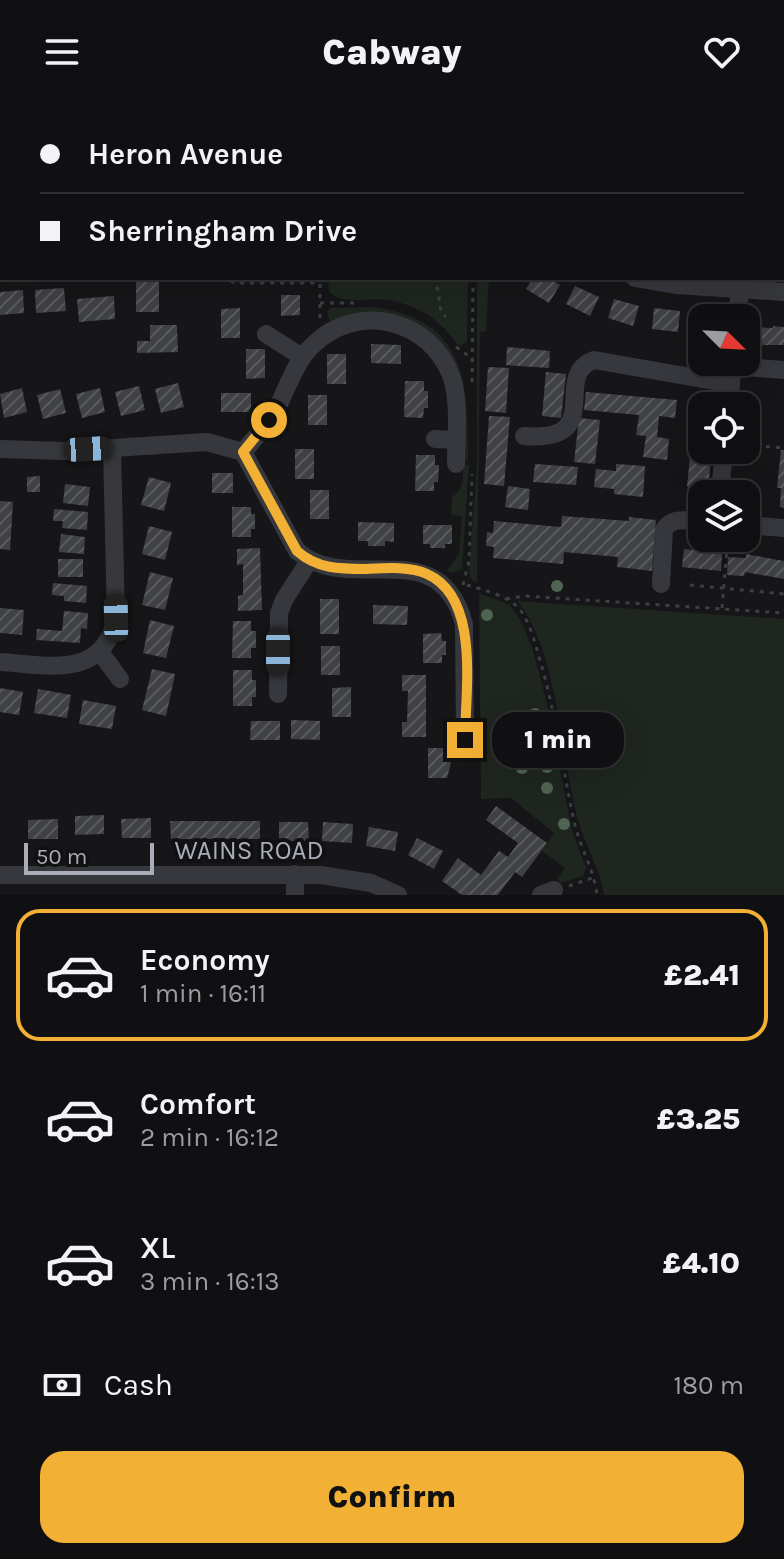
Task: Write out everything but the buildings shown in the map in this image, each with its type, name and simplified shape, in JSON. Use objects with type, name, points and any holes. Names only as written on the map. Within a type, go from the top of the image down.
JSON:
[{"type":"street","points":[[647,280],[676,285],[784,292]]},
{"type":"street","points":[[738,304],[740,289]]},
{"type":"street","points":[[243,452],[276,410],[302,357],[321,337],[361,321],[382,321],[419,332],[434,346],[447,366],[453,382],[456,464]]},
{"type":"street","points":[[266,334],[302,357]]},
{"type":"street","points":[[524,436],[552,436],[568,427],[578,374],[585,363],[594,360],[688,367]]},
{"type":"street","points":[[760,370],[784,370]]},
{"type":"street","points":[[435,439],[456,440]]},
{"type":"street","points":[[0,449],[37,451],[207,442],[243,452],[297,551],[309,561],[338,569],[416,570],[430,575],[443,585],[459,607],[464,624],[465,740]]},
{"type":"street","points":[[0,662],[65,666],[87,660],[100,652],[113,631],[116,618],[112,448]]},
{"type":"street","points":[[661,584],[664,530],[673,521],[688,521]]},
{"type":"street","points":[[760,526],[784,528]]},
{"type":"street","points":[[284,682],[279,613],[309,561]]},
{"type":"street","points":[[100,652],[120,679]]},
{"type":"street","points":[[295,874],[295,895]]},
{"type":"street","name":"WAINS ROAD","points":[[0,875],[295,874],[347,877],[398,895]]},
{"type":"path","points":[[227,280],[236,283],[320,281],[321,337]]},
{"type":"path","points":[[433,280],[438,290],[441,312],[446,317]]},
{"type":"path","points":[[760,446],[784,448]]},
{"type":"path","points":[[722,608],[727,552]]},
{"type":"path","points":[[465,584],[506,599],[520,611],[534,640],[552,706],[576,828],[595,877],[597,895]]},
{"type":"path","points":[[690,585],[784,594]]},
{"type":"path","points":[[506,599],[524,596],[784,613]]},
{"type":"path","points":[[547,892],[595,877]]},
{"type":"shaded area","points":[[328,280],[468,280],[467,342],[460,346],[443,327],[418,309],[381,299],[348,300],[329,291]]},
{"type":"shaded area","points":[[477,280],[489,280],[486,331],[480,332],[477,583],[469,573],[477,463]]},
{"type":"shaded area","points":[[372,307],[403,314],[427,325],[444,340],[456,359],[466,405],[468,461],[463,461],[461,397],[421,326],[391,314],[373,312],[346,315],[330,322],[327,312],[331,308]]},
{"type":"shaded area","points":[[463,465],[469,465],[462,569],[453,573],[447,571],[459,554],[462,516],[451,515],[452,497],[461,487]]},
{"type":"shaded area","points":[[479,593],[510,605],[532,647],[548,707],[572,830],[586,868],[583,876],[561,883],[557,879],[565,868],[542,851],[554,833],[511,798],[481,799]]},
{"type":"shaded area","points":[[517,601],[784,619],[784,895],[604,895],[578,820],[556,704],[541,646]]},
{"type":"route","points":[[269,420],[243,452],[297,551],[309,561],[338,569],[416,570],[430,575],[452,595],[464,624],[466,644],[465,740]]}]
